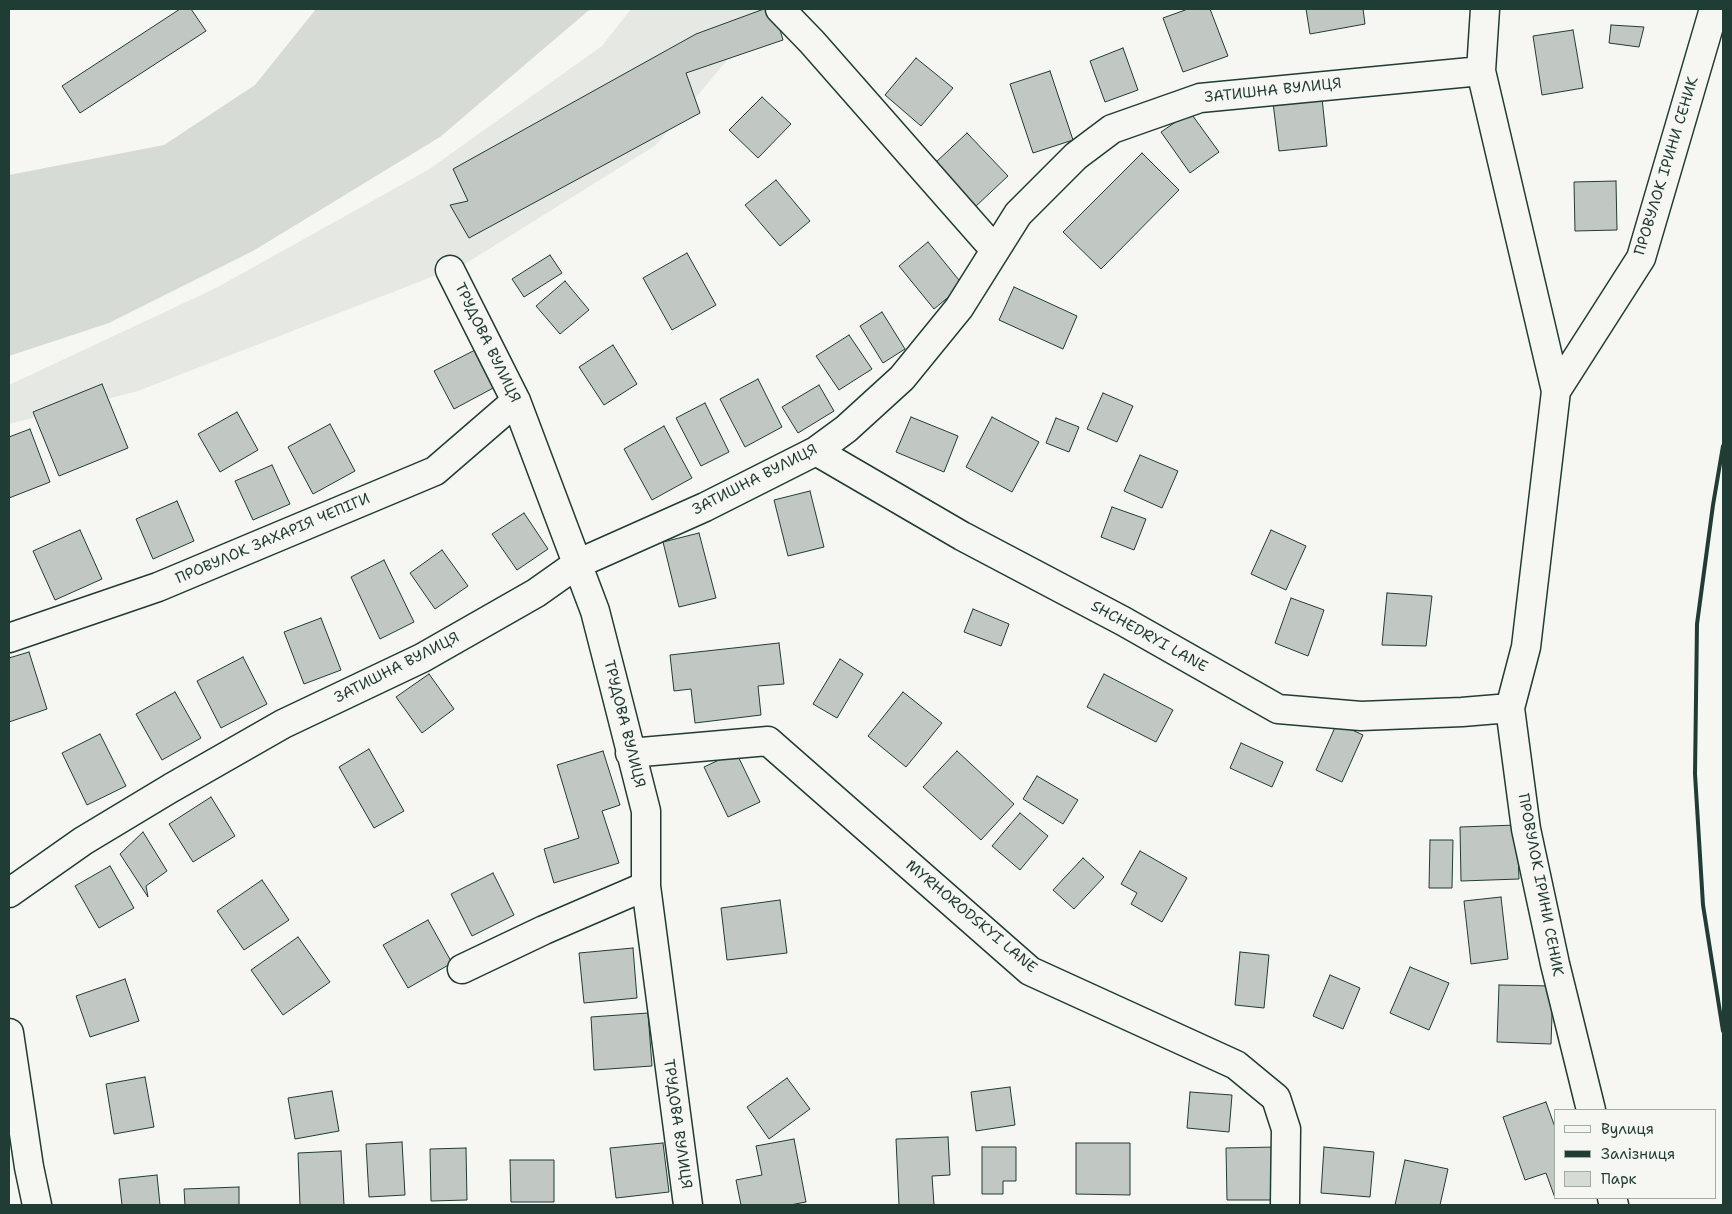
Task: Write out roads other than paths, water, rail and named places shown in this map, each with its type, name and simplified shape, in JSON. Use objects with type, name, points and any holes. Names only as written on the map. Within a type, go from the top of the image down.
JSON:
[{"type":"street","points":[[780,9],[812,42],[995,250]]},
{"type":"street","name":"ПРОВУЛОК ІРИНИ СЕНИК","points":[[1485,9],[1481,71],[1556,391],[1526,647],[1510,708],[1526,829],[1555,964],[1591,1109]]},
{"type":"street","name":"ПРОВУЛОК ІРИНИ СЕНИК","points":[[1556,391],[1641,258],[1714,9]]},
{"type":"street","name":"ЗАТИШНА ВУЛИЦЯ","points":[[9,893],[83,841],[283,724],[422,658],[536,593],[577,564],[705,507],[816,451],[846,429],[902,378],[958,308],[1018,214],[1076,156],[1112,129],[1160,110],[1200,98],[1481,71]]},
{"type":"street","name":"ТРУДОВА ВУЛИЦЯ","points":[[450,270],[516,401],[595,611],[646,811],[646,886],[688,1205]]},
{"type":"street","name":"ПРОВУЛОК ЗАХАРІЯ ЧЕПІГИ","points":[[9,638],[158,587],[435,471],[516,401]]},
{"type":"street","name":"SHCHEDRYI LANE","points":[[816,451],[962,536],[1123,622],[1278,709],[1360,716],[1510,708]]},
{"type":"street","name":"MYRHORODSKYI LANE","points":[[630,754],[768,741],[1030,971],[1236,1065],[1276,1098],[1286,1129],[1285,1205]]},
{"type":"street","points":[[462,969],[544,930],[646,886]]},
{"type":"street","points":[[9,1034],[29,1167],[37,1205]]},
{"type":"railway","points":[[1723,446],[1697,624],[1695,774],[1703,905],[1723,1031]]}]
